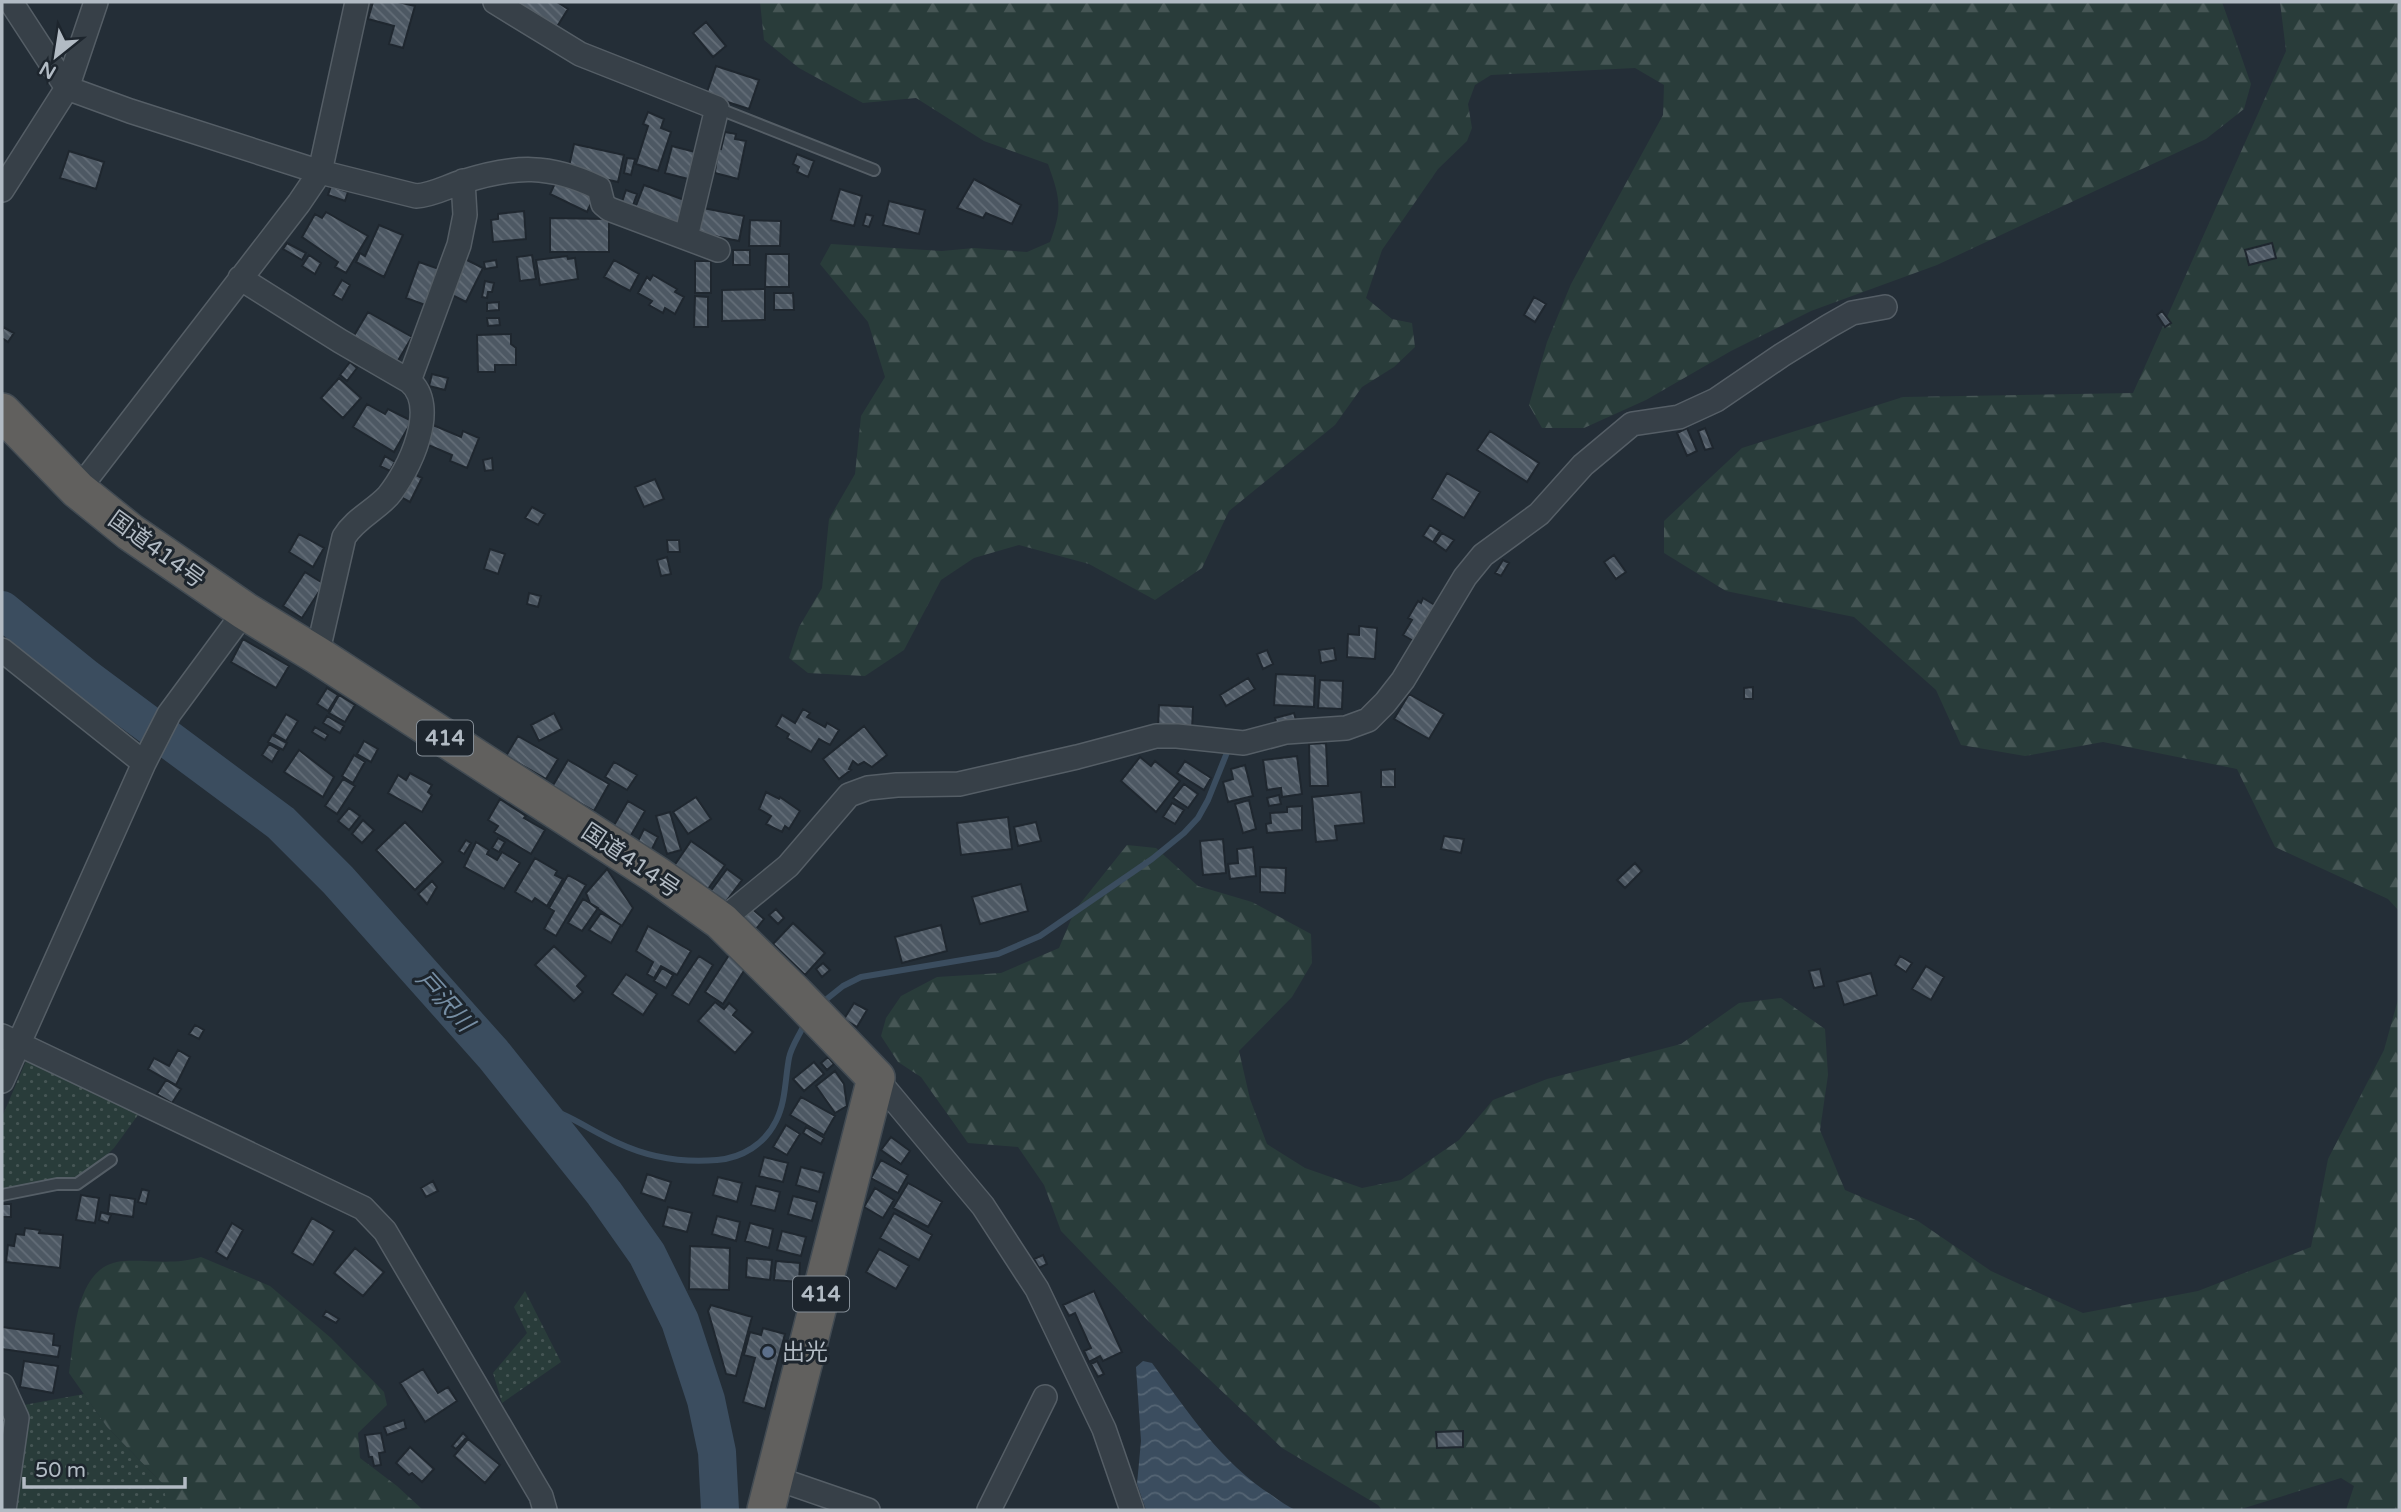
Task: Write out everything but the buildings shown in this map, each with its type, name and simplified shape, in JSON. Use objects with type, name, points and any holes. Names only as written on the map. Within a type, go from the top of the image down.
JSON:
[{"type":"highway","name":"国道414号","points":[[2,412],[78,490],[130,532],[245,611],[647,869],[721,921],[876,1078]]},
{"type":"highway","name":"414","points":[[771,1494],[876,1078]]},
{"type":"street","points":[[11,2],[67,88],[130,111],[320,172],[416,196],[463,181],[515,170],[549,169],[599,188],[603,204],[609,209],[718,250]]},
{"type":"street","points":[[2,190],[67,88],[96,2]]},
{"type":"street","points":[[78,490],[320,172],[357,2]]},
{"type":"street","points":[[495,2],[580,54],[717,108],[687,237]]},
{"type":"street","points":[[409,381],[459,245],[465,215],[463,181]]},
{"type":"street","points":[[240,278],[409,381],[417,388],[421,400],[423,414],[416,445],[391,493],[352,524],[344,537],[317,655]]},
{"type":"street","points":[[721,921],[788,866],[849,795],[868,788],[959,784],[1077,758],[1156,736],[1244,743],[1286,732],[1346,727],[1368,720],[1403,680],[1465,577],[1483,555],[1539,514],[1583,465],[1632,424],[1679,417],[1716,401],[1782,355],[1852,313],[1885,307]]},
{"type":"street","points":[[2,1081],[10,1040],[144,763],[170,714],[245,611]]},
{"type":"street","points":[[2,650],[144,763]]},
{"type":"street","points":[[10,1040],[363,1208],[385,1231],[541,1496],[545,1510]]},
{"type":"street","points":[[876,1078],[983,1206],[1037,1289],[1104,1429],[1132,1510]]},
{"type":"street","points":[[2,1385],[18,1418],[4,1510]]},
{"type":"street","points":[[989,1510],[1045,1397]]},
{"type":"street","points":[[771,1494],[868,1510]]},
{"type":"lane","points":[[717,108],[874,170]]},
{"type":"lane","points":[[2,1195],[57,1184],[77,1184],[111,1160]]},
{"type":"green space","points":[[760,2],[2222,2],[2251,84],[2244,109],[2206,139],[1937,265],[1811,311],[1731,351],[1646,400],[1584,428],[1542,428],[1529,405],[1547,342],[1571,284],[1663,115],[1664,85],[1635,68],[1491,75],[1475,85],[1468,104],[1472,128],[1467,141],[1438,169],[1382,250],[1366,298],[1392,319],[1412,323],[1415,347],[1394,367],[1362,387],[1335,425],[1229,511],[1202,568],[1155,600],[1089,564],[1019,545],[974,558],[941,580],[904,650],[865,676],[808,673],[789,658],[799,627],[822,588],[829,519],[855,474],[861,416],[885,377],[868,322],[820,264],[831,244],[942,251],[974,248],[1027,252],[1050,242],[1057,220],[1058,203],[1048,164],[984,141],[916,98],[863,103],[799,68],[764,40]]},
{"type":"green space","points":[[2280,2],[2399,2],[2399,911],[2388,899],[2275,847],[2237,769],[2103,742],[2025,756],[1961,745],[1936,690],[1854,617],[1726,591],[1664,553],[1664,521],[1742,448],[1903,397],[2133,393],[2286,51]]},
{"type":"green space","points":[[1127,845],[1156,848],[1198,886],[1252,902],[1311,934],[1312,963],[1292,997],[1239,1051],[1250,1099],[1267,1144],[1305,1168],[1362,1188],[1401,1180],[1459,1140],[1493,1100],[1547,1079],[1681,1044],[1739,1003],[1781,998],[1825,1029],[1828,1075],[1820,1130],[1845,1190],[1918,1221],[1991,1271],[2083,1313],[2198,1291],[2311,1247],[2328,1159],[2384,1050],[2399,996],[2399,1510],[2346,1510],[2354,1486],[2341,1478],[2238,1510],[1382,1510],[1378,1505],[1282,1448],[1156,1329],[1061,1231],[1044,1185],[1018,1147],[968,1143],[921,1077],[898,1062],[881,1036],[886,1018],[901,996],[937,977],[1001,973],[1059,948],[1075,910]]},
{"type":"green space","points":[[29,1054],[146,1104],[114,1148],[77,1184],[2,1190],[2,1117]]},
{"type":"green space","points":[[201,1257],[270,1286],[331,1338],[384,1392],[387,1405],[358,1433],[360,1458],[423,1510],[168,1510],[163,1484],[107,1427],[69,1373],[73,1340],[86,1287],[96,1274],[108,1265],[125,1261],[172,1262]]},
{"type":"green space","points":[[525,1291],[561,1362],[502,1403],[493,1373],[527,1333],[514,1307]]},
{"type":"green space","points":[[84,1394],[107,1427],[163,1484],[175,1510],[5,1510],[13,1407]]},
{"type":"water","points":[[1143,1361],[1152,1363],[1206,1436],[1237,1468],[1254,1483],[1296,1510],[1146,1510],[1137,1484],[1141,1441],[1136,1367]]},
{"type":"waterway","name":"戸沢川","points":[[2,610],[86,678],[281,823],[338,880],[493,1054],[604,1193],[647,1254],[680,1321],[706,1400],[717,1452],[720,1510]]},
{"type":"waterway","points":[[823,1002],[843,986],[861,977],[998,954],[1040,936],[1152,859],[1184,833],[1198,818],[1208,800],[1228,750]]},
{"type":"waterway","points":[[531,1104],[555,1111],[618,1143],[654,1156],[691,1161],[726,1159],[744,1153],[759,1143],[776,1121],[783,1098],[790,1054],[802,1029]]},
{"type":"place","name":"出光","points":[[768,1352]]}]
